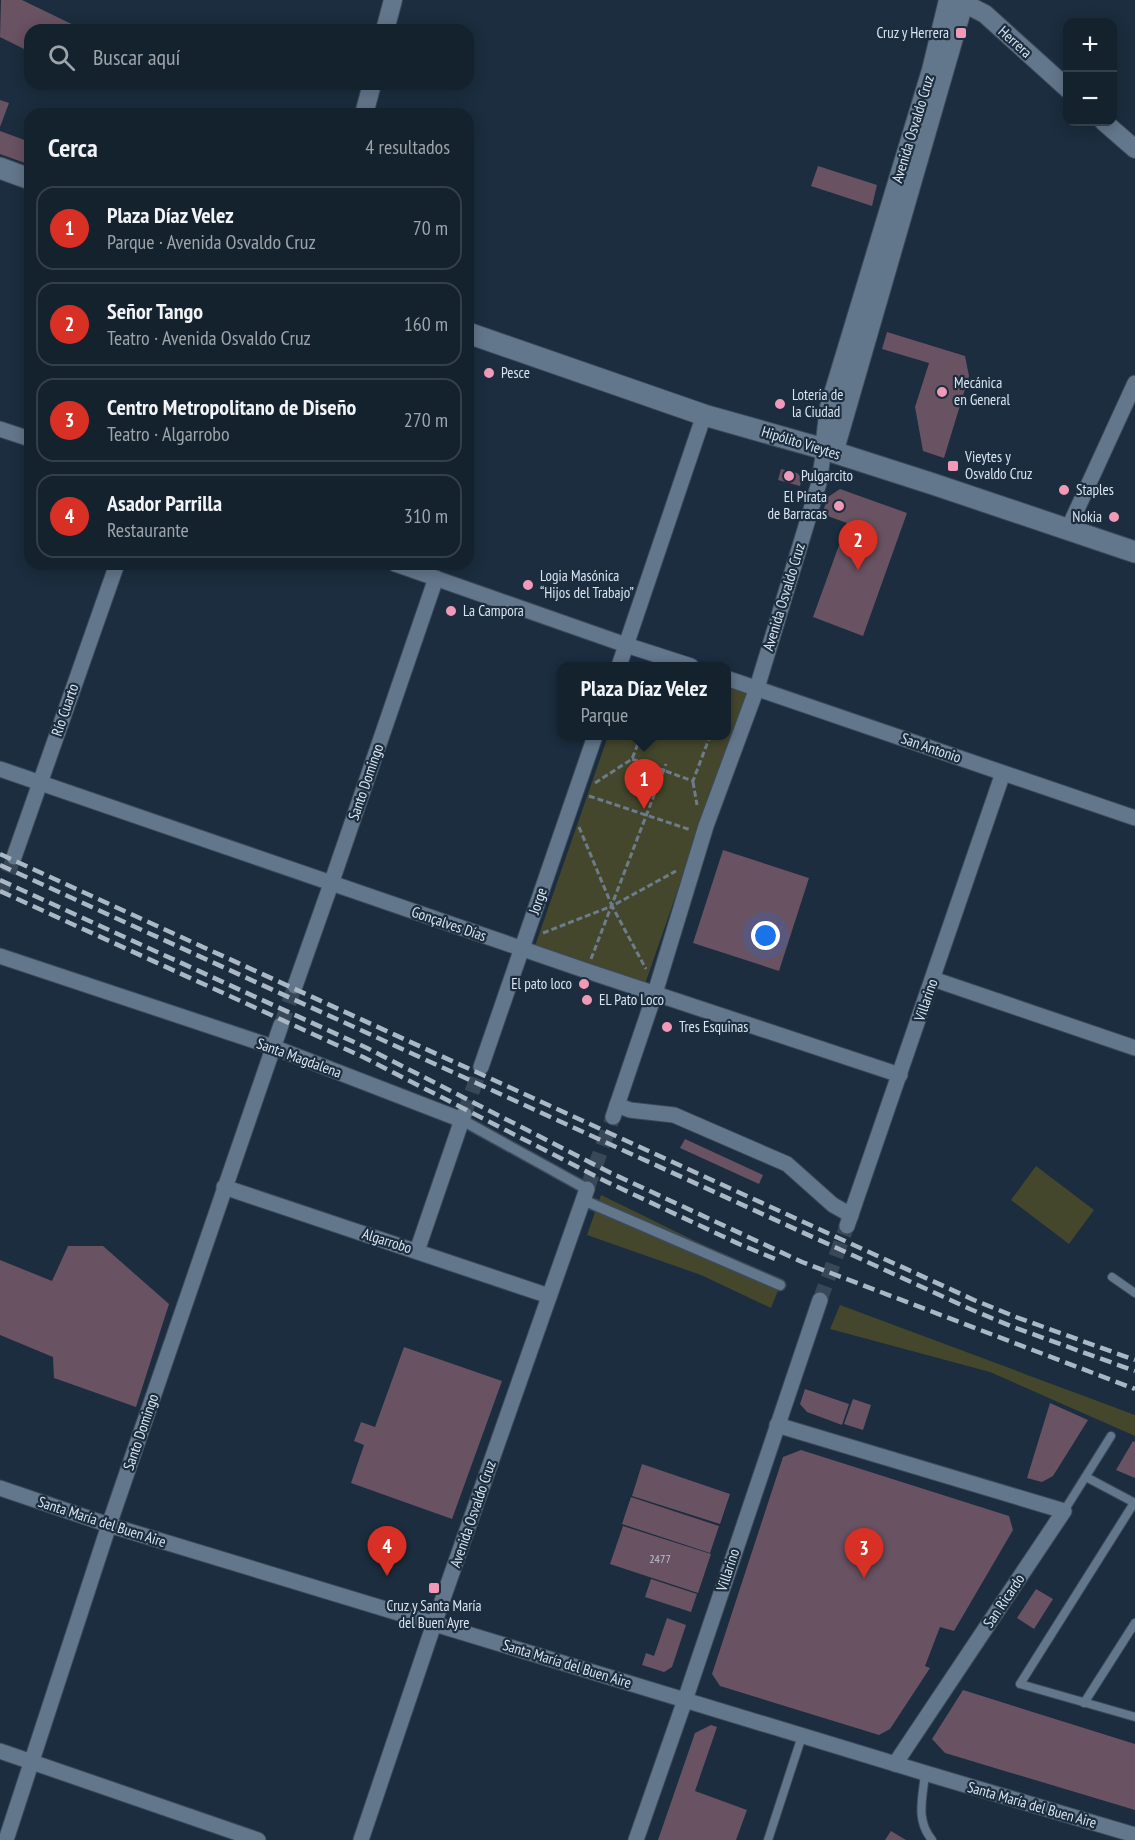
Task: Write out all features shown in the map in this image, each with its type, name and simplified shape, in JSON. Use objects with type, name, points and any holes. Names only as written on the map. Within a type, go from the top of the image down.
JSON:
[{"type":"main road","points":[[0,168],[24,177]]},
{"type":"main road","name":"Hipólito Vieytes","points":[[474,335],[704,415],[829,451],[1135,552]]},
{"type":"street","points":[[387,24],[393,0]]},
{"type":"street","name":"Herrera","points":[[959,1],[985,14],[1063,84]]},
{"type":"street","name":"Avenida Osvaldo Cruz","points":[[849,1220],[787,1164],[674,1115],[630,1110],[615,1111],[655,993],[704,834],[756,687],[829,451],[959,1]]},
{"type":"street","points":[[366,108],[370,90]]},
{"type":"street","points":[[1109,126],[1135,149]]},
{"type":"street","points":[[1068,529],[1135,383]]},
{"type":"street","points":[[620,662],[704,415]]},
{"type":"street","points":[[0,429],[24,437]]},
{"type":"street","name":"Río Cuarto","points":[[14,857],[115,570]]},
{"type":"street","points":[[413,570],[679,662]]},
{"type":"street","name":"Santo Domingo","points":[[295,986],[436,578]]},
{"type":"street","name":"San Antonio","points":[[731,680],[1135,818]]},
{"type":"street","name":"Jorge","points":[[481,1067],[593,740]]},
{"type":"street","name":"Gonçalves Días","points":[[0,769],[331,884],[900,1075]]},
{"type":"street","name":"Villarino","points":[[849,1220],[1003,773]]},
{"type":"street","name":"Santa Magdalena","points":[[0,956],[273,1047],[463,1117],[585,1194],[780,1285]]},
{"type":"street","points":[[933,979],[1135,1048]]},
{"type":"street","name":"Santo Domingo","points":[[6,1840],[109,1525],[281,1025]]},
{"type":"street","points":[[417,1251],[463,1117]]},
{"type":"street","name":"Algarrobo","points":[[224,1187],[549,1296]]},
{"type":"street","name":"Avenida Osvaldo Cruz","points":[[361,1840],[585,1194]]},
{"type":"street","name":"Villarino","points":[[636,1840],[820,1300]]},
{"type":"street","points":[[777,1425],[1064,1510]]},
{"type":"street","name":"Santa María del Buen Aire","points":[[0,1488],[109,1525],[1135,1835]]},
{"type":"street","name":"San Ricardo","points":[[895,1764],[1064,1510]]},
{"type":"street","points":[[0,1751],[258,1840]]},
{"type":"lane","points":[[1112,1277],[1135,1293]]},
{"type":"lane","name":"San Ricardo","points":[[1064,1510],[1112,1436]]},
{"type":"lane","points":[[1086,1477],[1134,1503],[1020,1684],[1135,1717]]},
{"type":"lane","points":[[1084,1702],[1135,1623]]},
{"type":"lane","points":[[768,1840],[802,1736]]},
{"type":"lane","points":[[925,1773],[921,1816],[925,1831],[932,1840]]},
{"type":"path","points":[[578,786],[590,785],[632,759],[639,740]]},
{"type":"path","points":[[632,759],[693,781],[708,740]]},
{"type":"path","points":[[587,971],[666,764]]},
{"type":"path","points":[[578,786],[647,816],[704,834]]},
{"type":"path","points":[[568,815],[578,822],[612,906],[648,974],[655,993]]},
{"type":"path","points":[[522,948],[538,935],[612,906],[686,866],[694,866]]},
{"type":"green space","points":[[731,682],[748,688],[731,737]]},
{"type":"green space","points":[[607,740],[730,740],[645,984],[535,946]]},
{"type":"green space","points":[[1036,1166],[1094,1210],[1069,1244],[1011,1200]]},
{"type":"green space","points":[[601,1195],[781,1283],[771,1308],[701,1275],[587,1235]]},
{"type":"green space","points":[[840,1305],[1135,1415],[1135,1436],[990,1372],[830,1329]]},
{"type":"building","points":[[1,0],[22,0],[72,24],[24,24],[24,49],[0,37]]},
{"type":"building","points":[[0,100],[9,103],[0,127]]},
{"type":"building","points":[[0,131],[24,140],[24,163],[0,154]]},
{"type":"building","points":[[818,166],[877,185],[872,206],[811,186]]},
{"type":"building","name":"Mecánica en General","points":[[887,332],[965,356],[969,376],[944,458],[923,451],[915,407],[929,363],[882,349]]},
{"type":"building","name":"Pulgarcito","points":[[781,469],[797,473],[802,478],[800,486],[778,480]]},
{"type":"building","points":[[840,489],[907,513],[863,636],[813,617],[847,523],[822,514],[828,497]]},
{"type":"building","points":[[723,850],[809,878],[779,971],[693,943]]},
{"type":"building","points":[[685,1139],[763,1175],[759,1184],[680,1148]]},
{"type":"building","points":[[68,1246],[103,1246],[169,1304],[136,1407],[54,1378],[53,1357],[0,1335],[0,1260],[52,1281]]},
{"type":"building","points":[[404,1347],[502,1381],[452,1519],[351,1483],[364,1445],[354,1441],[361,1422],[375,1427]]},
{"type":"building","points":[[805,1389],[849,1404],[842,1425],[807,1412],[800,1404]]},
{"type":"building","points":[[853,1399],[871,1405],[863,1430],[844,1424]]},
{"type":"building","points":[[1050,1403],[1088,1420],[1053,1476],[1042,1482],[1027,1478]]},
{"type":"building","points":[[1133,1441],[1135,1442],[1135,1478],[1116,1470]]},
{"type":"building","points":[[801,1450],[1009,1516],[1013,1530],[954,1631],[940,1627],[925,1666],[930,1668],[890,1729],[879,1735],[720,1686],[712,1674],[783,1457]]},
{"type":"building","points":[[642,1464],[730,1494],[720,1524],[632,1496]]},
{"type":"building","points":[[631,1497],[719,1526],[710,1553],[622,1524]]},
{"type":"building","points":[[623,1526],[711,1554],[698,1593],[610,1564]]},
{"type":"building","points":[[651,1579],[697,1594],[691,1612],[645,1597]]},
{"type":"building","points":[[1036,1589],[1053,1599],[1034,1629],[1017,1618]]},
{"type":"building","points":[[667,1618],[686,1625],[672,1667],[664,1672],[642,1665],[646,1653],[654,1656]]},
{"type":"building","points":[[963,1690],[1135,1744],[1135,1810],[945,1753],[932,1739]]},
{"type":"building","points":[[711,1725],[717,1727],[695,1791],[747,1810],[736,1840],[658,1840],[695,1733]]},
{"type":"building","points":[[891,1831],[906,1840],[885,1840]]},
{"type":"tunnel","points":[[0,894],[14,857]]},
{"type":"tunnel","points":[[281,1025],[295,986]]},
{"type":"tunnel","points":[[464,1114],[481,1067]]},
{"type":"tunnel","points":[[587,1189],[613,1117]]},
{"type":"tunnel","points":[[820,1300],[847,1226]]},
{"type":"railway","points":[[0,854],[974,1300],[1135,1360]]},
{"type":"railway","points":[[0,865],[970,1309],[1135,1371]]},
{"type":"railway","points":[[0,880],[367,1048],[611,1173],[802,1262],[1135,1389]]},
{"type":"railway","points":[[0,891],[363,1057],[607,1182],[780,1261]]},
{"type":"place","name":"Cruz y Herrera","points":[[961,33]]},
{"type":"place","name":"Pesce","points":[[489,373]]},
{"type":"place","name":"Mecánica en General","points":[[942,392]]},
{"type":"place","name":"Lotería de la Ciudad","points":[[780,404]]},
{"type":"place","name":"Vieytes y Osvaldo Cruz","points":[[953,466]]},
{"type":"place","name":"Pulgarcito","points":[[789,476]]},
{"type":"place","name":"Staples","points":[[1064,490]]},
{"type":"place","name":"El Pirata de Barracas","points":[[839,506]]},
{"type":"place","name":"Nokia","points":[[1114,517]]},
{"type":"place","name":"Señor Tango","points":[[858,570]]},
{"type":"place","name":"Logia Masónica “Hijos del Trabajo”","points":[[528,585]]},
{"type":"place","name":"La Campora","points":[[451,611]]},
{"type":"place","name":"Plaza Díaz Velez","points":[[644,809]]},
{"type":"place","name":"El pato loco","points":[[584,984]]},
{"type":"place","name":"EL Pato Loco","points":[[587,1000]]},
{"type":"place","name":"Tres Esquinas","points":[[667,1027]]},
{"type":"place","name":"Asador Parrilla","points":[[387,1576]]},
{"type":"place","name":"Centro Metropolitano de Diseño","points":[[864,1578]]},
{"type":"place","name":"Cruz y Santa María del Buen Ayre","points":[[434,1588]]}]
